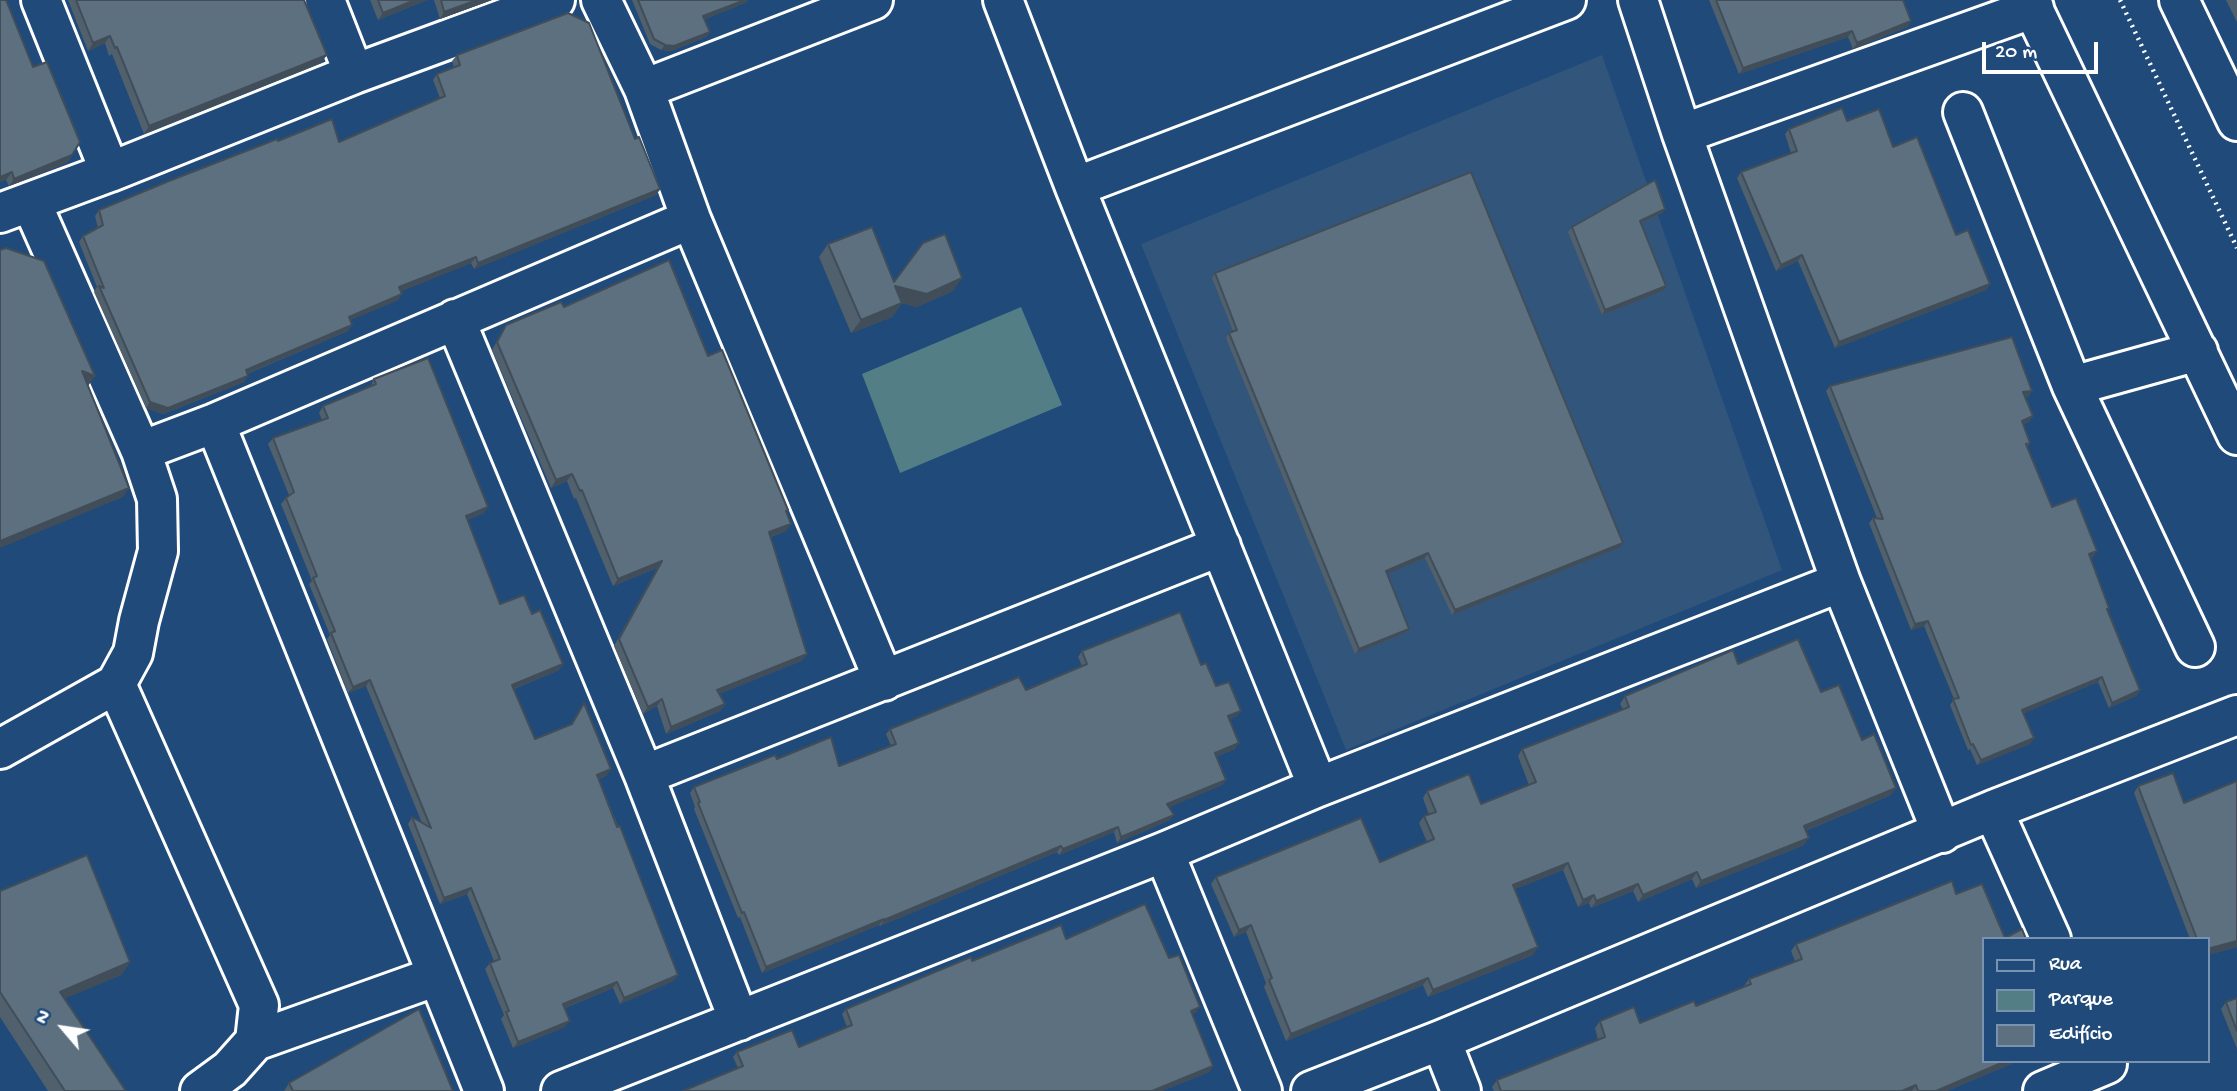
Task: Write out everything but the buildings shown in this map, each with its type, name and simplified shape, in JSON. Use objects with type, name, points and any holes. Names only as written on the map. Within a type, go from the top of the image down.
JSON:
[{"type":"street","points":[[41,0],[110,172]]},
{"type":"street","points":[[325,0],[354,74]]},
{"type":"street","points":[[0,749],[116,684],[133,653],[158,551],[157,499],[141,451],[16,208],[354,74],[555,0]]},
{"type":"street","points":[[601,0],[643,89],[691,219],[884,681]]},
{"type":"street","points":[[643,89],[873,0]]},
{"type":"street","points":[[1003,0],[1318,787]]},
{"type":"street","points":[[1076,187],[1566,0]]},
{"type":"street","points":[[1638,0],[1682,134],[1841,582],[1942,833]]},
{"type":"street","points":[[2179,0],[2232,97]]},
{"type":"street","points":[[1682,134],[2031,4],[2237,435]]},
{"type":"street","points":[[1963,112],[2072,386],[2195,647]]},
{"type":"street","points":[[141,451],[215,423],[691,219]]},
{"type":"street","points":[[455,319],[644,775],[739,1021]]},
{"type":"street","points":[[2072,386],[2198,351]]},
{"type":"street","points":[[215,423],[484,1091]]},
{"type":"street","points":[[644,775],[1221,546]]},
{"type":"street","points":[[561,1091],[1164,852],[1318,787],[1841,582]]},
{"type":"street","points":[[116,684],[259,1005],[255,1041]]},
{"type":"street","points":[[1311,1091],[1441,1040],[1993,810],[2237,715]]},
{"type":"street","points":[[1993,810],[2050,937]]},
{"type":"street","points":[[1164,852],[1262,1091]]},
{"type":"street","points":[[200,1091],[230,1069],[255,1041],[437,976]]},
{"type":"street","points":[[1441,1040],[1461,1091]]},
{"type":"street","points":[[2043,1091],[2113,1072]]},
{"type":"path","points":[[2120,0],[2237,248]]},
{"type":"shaded area","points":[[1602,55],[1782,570],[1346,750],[1141,244]]},
{"type":"green space","points":[[1021,307],[1062,405],[900,473],[862,374]]}]
